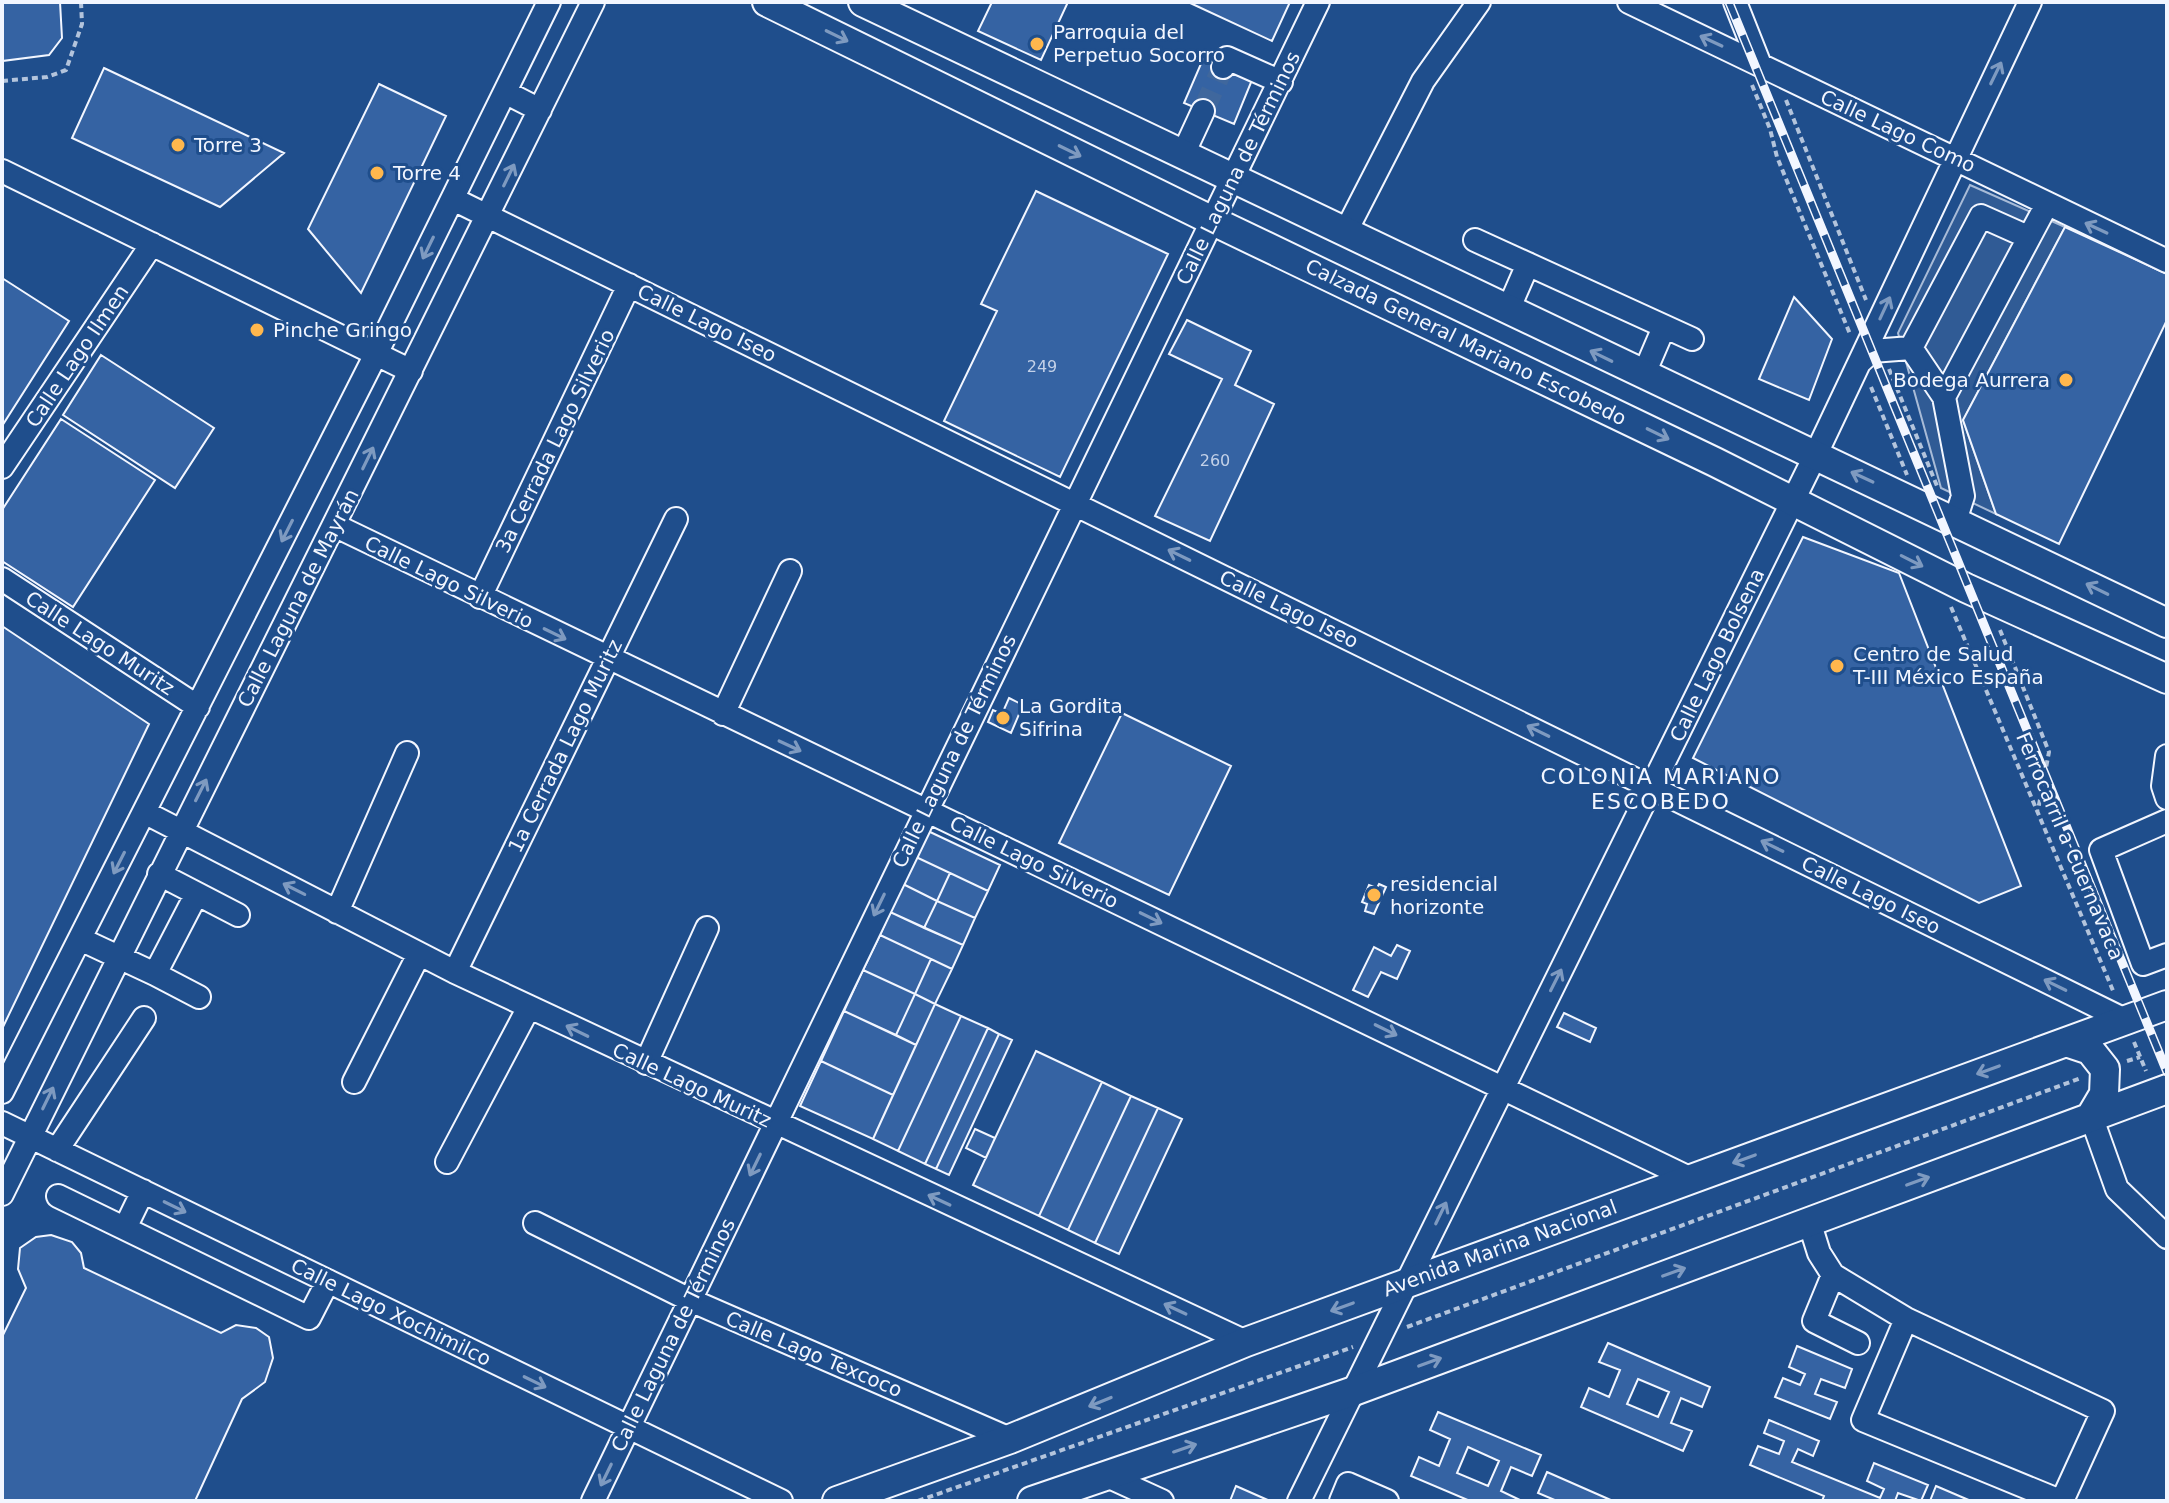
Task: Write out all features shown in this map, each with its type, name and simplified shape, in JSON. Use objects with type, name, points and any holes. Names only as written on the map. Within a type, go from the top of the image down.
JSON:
[{"type":"main road","name":"Calzada General Mariano Escobedo","points":[[767,2],[1793,500],[1966,588],[2167,679]]},
{"type":"main road","points":[[863,2],[1235,176],[1643,376],[1816,454],[2167,623]]},
{"type":"main road","name":"Avenida Marina Nacional","points":[[837,1501],[1010,1439],[1246,1342],[2167,1005]]},
{"type":"main road","points":[[2091,1116],[2104,1094],[2106,1048],[2119,1022]]},
{"type":"main road","points":[[2066,1042],[2090,1050],[2120,1085],[2154,1094]]},
{"type":"main road","points":[[1032,1501],[1354,1391],[2154,1094]]},
{"type":"street","name":"Calle Laguna de Mayrán","points":[[2,1092],[376,354],[549,2]]},
{"type":"street","name":"Calle Laguna de Mayrán","points":[[2,1194],[593,2]]},
{"type":"street","name":"Calle Laguna de Términos","points":[[593,1501],[1318,2]]},
{"type":"street","points":[[1346,231],[1423,81],[1479,2]]},
{"type":"street","name":"Calle Lago Como","points":[[1629,2],[1761,71],[1955,157],[2167,261]]},
{"type":"street","points":[[1735,2],[1761,71]]},
{"type":"street","name":"Calle Lago Bolsena","points":[[1299,1501],[1816,454],[2030,2]]},
{"type":"street","points":[[1223,67],[1227,58],[1281,82]]},
{"type":"street","points":[[505,92],[540,110]]},
{"type":"street","points":[[1184,152],[1203,111]]},
{"type":"street","points":[[2,171],[411,371]]},
{"type":"street","name":"Calle Lago Iseo","points":[[453,199],[1653,788],[2119,1022]]},
{"type":"street","points":[[1944,397],[2047,204]]},
{"type":"street","points":[[1911,348],[1981,216],[2028,237]]},
{"type":"street","points":[[1475,240],[1692,339]]},
{"type":"street","name":"Calle Lago Ilmen","points":[[2,467],[152,244]]},
{"type":"street","points":[[1508,310],[1528,264]]},
{"type":"street","name":"3a Cerrada Lago Silverio","points":[[480,597],[629,285]]},
{"type":"street","points":[[1643,376],[1664,327]]},
{"type":"street","points":[[1861,361],[1872,351],[1911,348]]},
{"type":"street","points":[[1911,348],[1944,397],[1963,496],[1955,521]]},
{"type":"street","name":"1a Cerrada Lago Muritz","points":[[455,972],[676,519]]},
{"type":"street","name":"Calle Lago Silverio","points":[[334,525],[607,660],[1689,1178]]},
{"type":"street","points":[[723,714],[790,571]]},
{"type":"street","name":"Calle Lago Muritz","points":[[2,579],[198,707]]},
{"type":"street","points":[[337,912],[407,753]]},
{"type":"street","points":[[2167,756],[2163,786],[2167,798]]},
{"type":"street","name":"Calle Lago Muritz","points":[[144,812],[455,972],[1246,1342]]},
{"type":"street","points":[[2167,821],[2101,850],[2143,964],[2167,955]]},
{"type":"street","points":[[159,874],[238,915]]},
{"type":"street","points":[[155,974],[196,895]]},
{"type":"street","points":[[646,1063],[707,928]]},
{"type":"street","points":[[80,939],[199,997]]},
{"type":"street","points":[[354,1082],[419,954]]},
{"type":"street","points":[[447,1162],[529,1007]]},
{"type":"street","points":[[57,1150],[144,1018]]},
{"type":"street","points":[[2091,1116],[2117,1189],[2167,1237]]},
{"type":"street","name":"Calle Lago Xochimilco","points":[[2,1123],[781,1501]]},
{"type":"street","points":[[125,1228],[143,1191]]},
{"type":"street","points":[[58,1196],[309,1318],[328,1281]]},
{"type":"street","points":[[1809,1221],[1819,1253],[1833,1275],[1906,1319],[2103,1411],[2061,1501],[1863,1420],[1906,1319]]},
{"type":"street","name":"Calle Lago Texcoco","points":[[535,1223],[690,1300],[1010,1439]]},
{"type":"street","points":[[1833,1275],[1814,1321],[1858,1343]]},
{"type":"street","points":[[1105,1475],[1162,1501]]},
{"type":"street","points":[[1341,1501],[1348,1484],[1387,1501]]},
{"type":"path","points":[[2,81],[47,77],[66,70],[78,44],[81,2]]},
{"type":"path","points":[[1761,71],[1877,326],[1879,345],[1938,491]]},
{"type":"path","points":[[1761,71],[1777,157],[1910,482]]},
{"type":"path","name":"Ferrocarril a Cuernavaca","points":[[1951,607],[2038,813],[2119,1022],[2140,1057],[2154,1094]]},
{"type":"path","points":[[1997,622],[2049,752],[2038,813]]},
{"type":"path","points":[[918,1501],[1380,1337],[2140,1057]]},
{"type":"shaded area","points":[[1970,185],[2065,227],[1963,420],[1996,514],[1941,488],[1898,333]]},
{"type":"building","points":[[2,2],[60,2],[62,38],[49,55],[2,61]]},
{"type":"building","points":[[992,2],[1068,2],[1041,60],[978,31]]},
{"type":"building","points":[[1188,2],[1290,2],[1272,41]]},
{"type":"building","points":[[1203,59],[1252,80],[1234,124],[1184,103]]},
{"type":"building","name":"Torre 3","points":[[104,68],[284,153],[220,207],[72,138]]},
{"type":"building","name":"Torre 4","points":[[379,84],[446,116],[361,293],[308,229]]},
{"type":"building","points":[[1036,191],[1168,254],[1060,477],[944,421],[997,311],[981,304]]},
{"type":"building","points":[[2065,227],[2167,274],[2167,320],[2059,544],[1996,514],[1963,420]]},
{"type":"building","points":[[2,278],[69,321],[2,426]]},
{"type":"building","points":[[1794,297],[1832,339],[1809,400],[1759,379]]},
{"type":"building","points":[[1187,320],[1251,351],[1235,385],[1274,404],[1210,541],[1155,516],[1222,379],[1169,354]]},
{"type":"building","points":[[101,355],[214,428],[175,488],[63,415]]},
{"type":"building","points":[[61,419],[155,480],[73,607],[2,561],[2,510]]},
{"type":"building","name":"Centro de Salud T-III México España","points":[[1803,537],[1899,573],[2021,886],[1979,903],[1693,758]]},
{"type":"building","points":[[2,626],[149,724],[2,1029]]},
{"type":"building","name":"La Gordita Sifrina","points":[[1009,698],[1023,705],[1011,733],[988,722],[993,710],[1002,714]]},
{"type":"building","points":[[1122,713],[1231,766],[1169,895],[1059,843]]},
{"type":"building","points":[[928,831],[1000,865],[988,891],[916,857]]},
{"type":"building","points":[[916,857],[950,873],[937,901],[903,884]]},
{"type":"building","points":[[950,873],[988,891],[975,918],[937,901]]},
{"type":"building","points":[[903,884],[937,901],[924,928],[890,912]]},
{"type":"building","name":"residencial horizonte","points":[[1379,884],[1386,887],[1374,914],[1365,911],[1367,904],[1362,902],[1369,885],[1377,888]]},
{"type":"building","points":[[937,901],[975,918],[963,945],[924,928]]},
{"type":"building","points":[[890,912],[963,945],[952,969],[880,935]]},
{"type":"building","points":[[880,935],[931,959],[915,994],[863,970]]},
{"type":"building","points":[[1397,945],[1410,951],[1397,979],[1381,972],[1368,997],[1353,990],[1374,947],[1391,956]]},
{"type":"building","points":[[931,959],[952,969],[935,1004],[915,994]]},
{"type":"building","points":[[863,970],[915,994],[896,1035],[844,1011]]},
{"type":"building","points":[[915,994],[935,1004],[916,1045],[896,1035]]},
{"type":"building","points":[[935,1004],[961,1016],[898,1151],[873,1139]]},
{"type":"building","points":[[844,1011],[916,1045],[893,1095],[821,1061]]},
{"type":"building","points":[[1564,1013],[1596,1028],[1590,1042],[1557,1027]]},
{"type":"building","points":[[961,1016],[988,1028],[925,1164],[898,1151]]},
{"type":"building","points":[[988,1028],[999,1034],[936,1169],[925,1164]]},
{"type":"building","points":[[999,1034],[1012,1040],[949,1175],[936,1169]]},
{"type":"building","points":[[1036,1051],[1102,1082],[1039,1216],[973,1185]]},
{"type":"building","points":[[821,1061],[893,1095],[873,1139],[800,1106]]},
{"type":"building","points":[[1102,1082],[1131,1096],[1068,1230],[1039,1216]]},
{"type":"building","points":[[1131,1096],[1158,1108],[1095,1243],[1068,1230]]},
{"type":"building","points":[[1158,1108],[1182,1119],[1119,1254],[1095,1243]]},
{"type":"building","points":[[975,1129],[995,1138],[986,1158],[966,1148]]},
{"type":"building","points":[[51,1235],[72,1242],[81,1253],[84,1268],[221,1333],[236,1325],[256,1328],[269,1337],[273,1358],[265,1382],[242,1399],[195,1501],[2,1501],[2,1337],[26,1288],[18,1269],[20,1248],[36,1237]]},
{"type":"building","points":[[1608,1343],[1710,1387],[1702,1407],[1681,1398],[1671,1423],[1692,1431],[1683,1451],[1581,1407],[1589,1388],[1609,1397],[1620,1370],[1599,1362]],"holes":[[[1638,1379],[1669,1392],[1658,1417],[1627,1404]]]},
{"type":"building","points":[[1797,1346],[1852,1369],[1845,1388],[1821,1379],[1815,1394],[1837,1402],[1830,1419],[1775,1397],[1783,1378],[1800,1385],[1805,1374],[1789,1367]]},
{"type":"building","points":[[1438,1412],[1541,1455],[1532,1476],[1511,1467],[1501,1491],[1522,1501],[1470,1501],[1411,1476],[1419,1457],[1439,1466],[1450,1439],[1430,1430]],"holes":[[[1468,1447],[1499,1461],[1488,1486],[1457,1473]]]},
{"type":"building","points":[[1769,1420],[1819,1441],[1813,1456],[1798,1449],[1792,1462],[1880,1498],[1884,1489],[1867,1481],[1874,1463],[1928,1485],[1921,1501],[1898,1493],[1895,1501],[1822,1501],[1824,1496],[1750,1465],[1758,1446],[1779,1454],[1784,1441],[1764,1433]]},
{"type":"building","points":[[1547,1472],[1613,1501],[1557,1501],[1538,1493]]},
{"type":"building","points":[[1236,1486],[1270,1501],[1230,1501]]},
{"type":"building","points":[[1936,1486],[1971,1501],[1930,1501]]},
{"type":"tunnel","points":[[1203,111],[1223,67]]},
{"type":"railway","points":[[1729,2],[2167,1072]]},
{"type":"place","name":"Parroquia del Perpetuo Socorro","points":[[1037,44]]},
{"type":"place","name":"Torre 3","points":[[178,145]]},
{"type":"place","name":"Torre 4","points":[[377,173]]},
{"type":"place","name":"Pinche Gringo","points":[[257,330]]},
{"type":"place","name":"Bodega Aurrera","points":[[2066,380]]},
{"type":"place","name":"Centro de Salud T-III México España","points":[[1837,666]]},
{"type":"place","name":"La Gordita Sifrina","points":[[1003,718]]},
{"type":"place","name":"residencial horizonte","points":[[1374,895]]},
{"type":"district","name":"COLONIA MARIANO ESCOBEDO","points":[[1661,788]]}]
